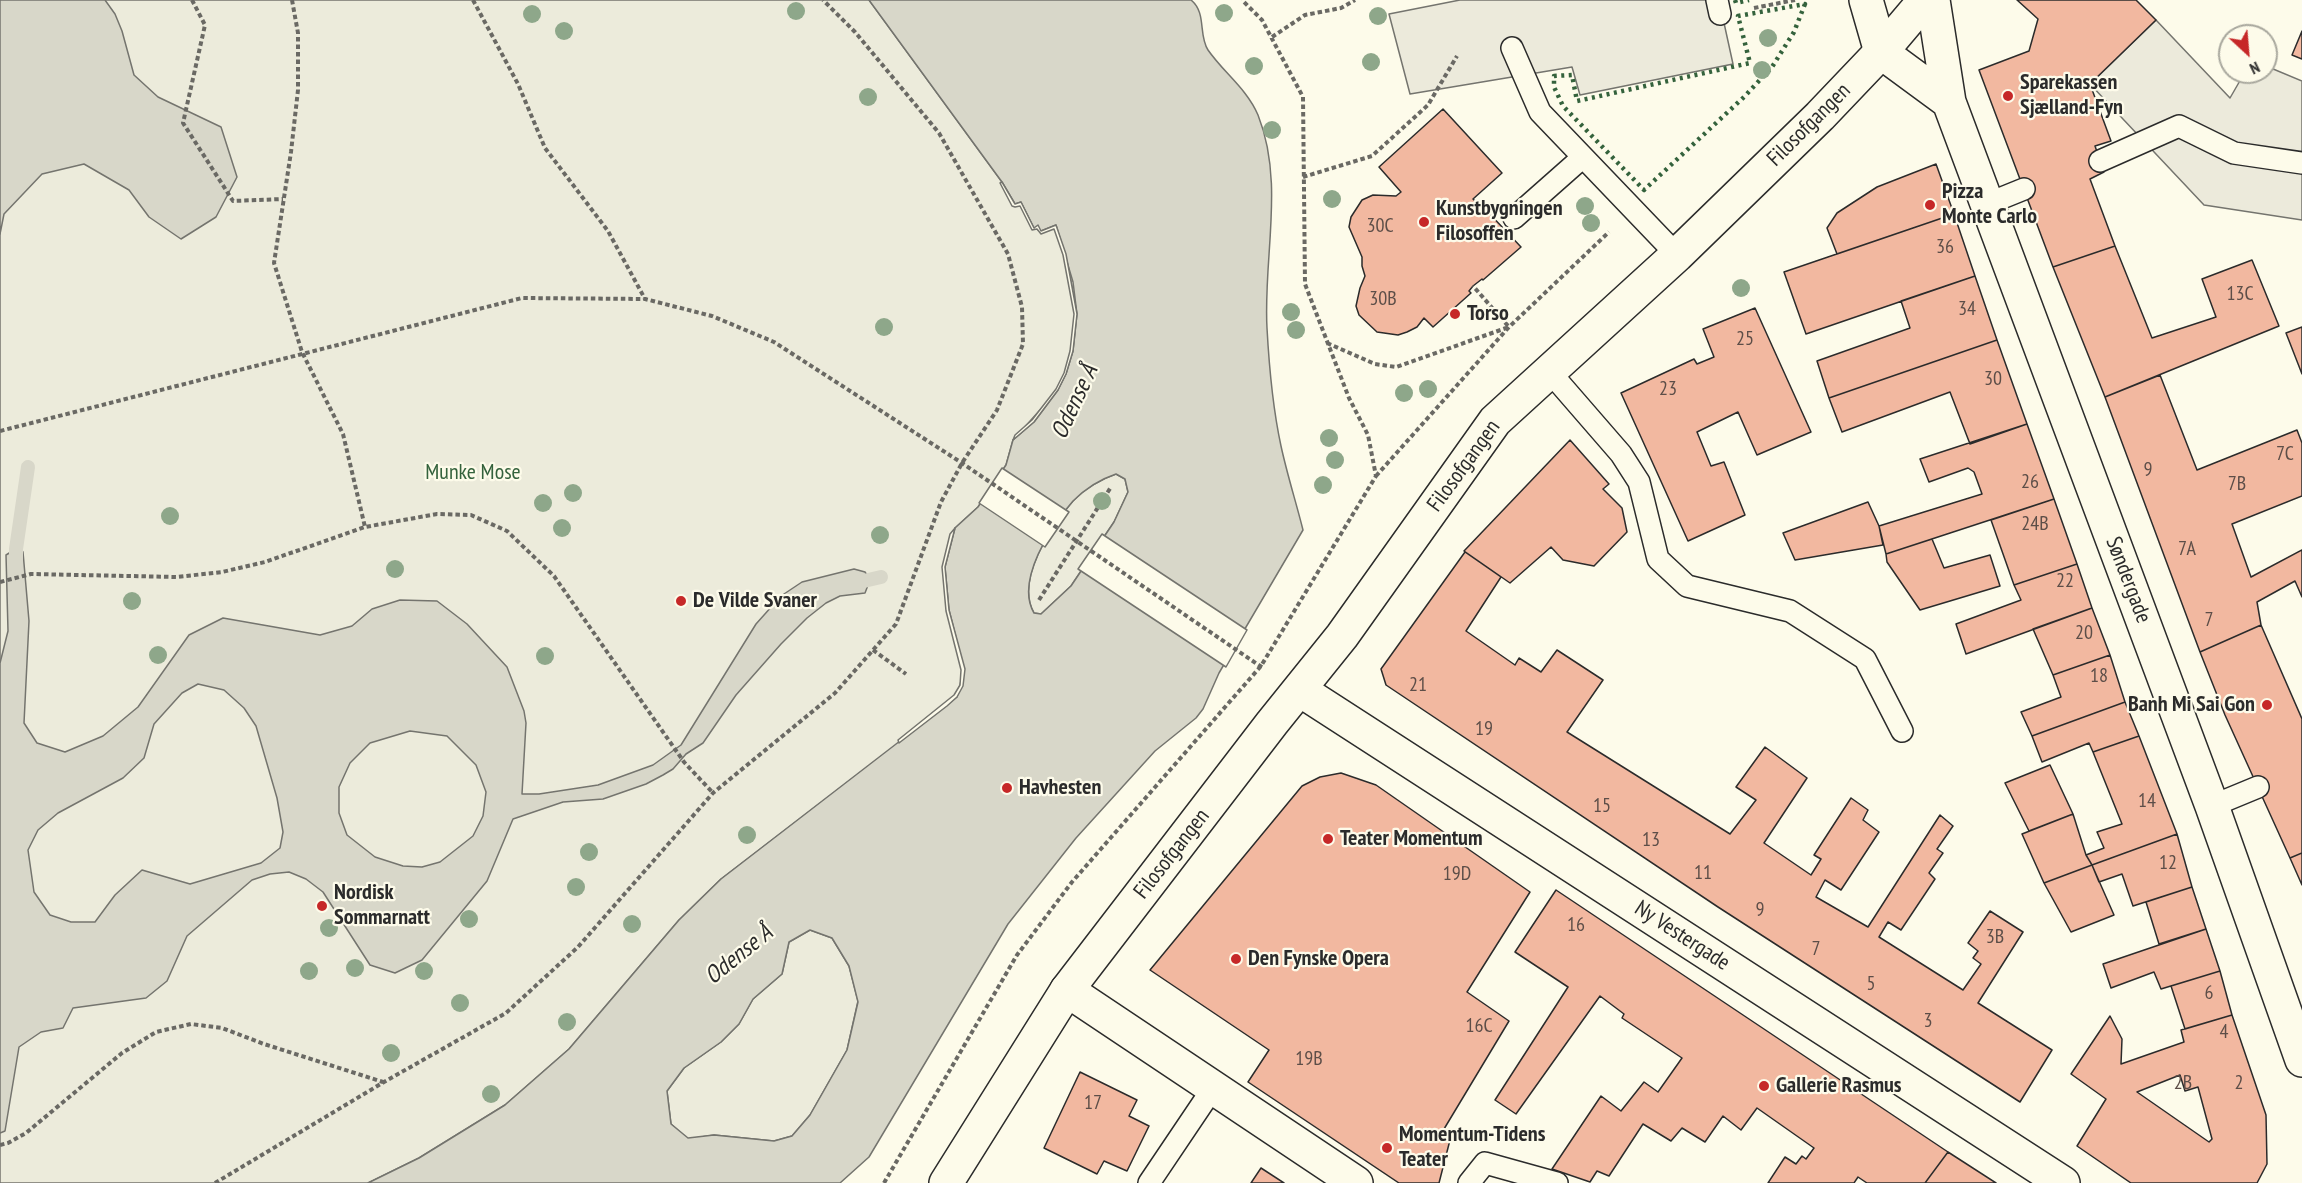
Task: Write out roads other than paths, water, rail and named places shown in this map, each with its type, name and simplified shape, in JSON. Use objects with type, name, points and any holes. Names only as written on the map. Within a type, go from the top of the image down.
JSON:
[{"type":"street","points":[[1866,0],[1881,52],[1949,102]]},
{"type":"street","name":"Filosofgangen","points":[[946,1183],[1067,990],[1342,636],[1496,421],[1677,255],[1820,116],[1881,52],[1925,0]]},
{"type":"street","name":"Søndergade","points":[[1933,0],[1949,102],[2212,806],[2302,1060]]},
{"type":"street","name":"Ny Vestergade","points":[[1300,690],[2063,1183]]},
{"type":"street","points":[[1067,990],[1356,1183]]},
{"type":"lane","points":[[1512,48],[1539,112],[1677,255]]},
{"type":"lane","points":[[2100,161],[2179,126],[2234,153],[2302,163]]},
{"type":"lane","points":[[1514,218],[1583,157]]},
{"type":"lane","points":[[1987,204],[2024,189]]},
{"type":"lane","points":[[1549,371],[1621,454],[1639,482],[1658,559],[1688,586],[1790,611],[1865,659],[1902,731]]},
{"type":"lane","points":[[2212,806],[2258,787]]},
{"type":"lane","points":[[1149,1183],[1213,1088]]},
{"type":"lane","points":[[1469,1183],[1485,1163],[1557,1183]]},
{"type":"water","points":[[0,0],[105,0],[115,14],[122,31],[134,75],[158,97],[221,127],[237,177],[216,217],[181,239],[149,217],[129,190],[84,164],[42,174],[4,214],[0,234]]},
{"type":"water","name":"Odense Å","points":[[869,0],[1191,0],[1199,11],[1203,38],[1208,50],[1242,89],[1258,115],[1266,141],[1272,194],[1267,301],[1272,387],[1281,446],[1303,530],[1219,673],[1203,709],[1196,718],[1155,751],[1076,838],[1008,924],[869,1157],[840,1183],[368,1183],[419,1158],[505,1105],[569,1049],[679,920],[721,879],[957,697],[964,669],[949,610],[945,567],[955,528],[978,507],[1006,465],[1013,440],[1034,422],[1058,390],[1073,351],[1077,314],[1073,282],[1056,225],[1041,231],[1034,228],[1021,202],[1015,204],[1002,182]],"holes":[[[1116,474],[1125,479],[1128,492],[1114,522],[1071,586],[1041,614],[1034,613],[1029,600],[1029,586],[1032,570],[1046,539],[1073,501],[1099,482]],[[810,930],[832,938],[849,966],[858,1002],[847,1050],[810,1115],[792,1136],[774,1141],[714,1135],[688,1138],[671,1124],[667,1091],[684,1068],[721,1042],[739,1024],[753,999],[782,974],[789,942]]]},
{"type":"water","points":[[19,547],[23,552],[29,621],[24,723],[37,743],[65,752],[103,736],[138,707],[189,635],[223,618],[320,635],[352,626],[372,609],[400,600],[437,601],[467,624],[507,667],[524,711],[526,723],[522,794],[539,794],[598,785],[653,765],[681,745],[756,624],[781,596],[802,582],[854,569],[865,572],[870,580],[865,593],[840,596],[826,603],[807,618],[736,695],[703,743],[686,754],[673,769],[646,784],[603,799],[563,802],[513,819],[487,881],[422,960],[395,973],[370,965],[323,892],[306,879],[289,872],[270,874],[252,880],[187,936],[167,981],[146,998],[73,1008],[63,1028],[41,1032],[19,1047],[5,1131],[0,1133],[0,663],[8,631],[6,555]],"holes":[[[198,684],[224,690],[244,708],[256,726],[277,798],[283,832],[280,848],[261,863],[190,884],[142,870],[115,895],[95,922],[71,922],[50,915],[34,892],[28,850],[38,830],[58,813],[123,778],[144,758],[154,724],[182,693]],[[410,731],[447,736],[476,765],[486,792],[483,816],[473,836],[440,862],[422,867],[403,866],[375,857],[347,835],[339,813],[339,787],[350,763],[370,743]]]},
{"type":"waterway","points":[[16,566],[16,549],[28,467]]},
{"type":"waterway","points":[[851,584],[881,577]]},
{"type":"place","name":"Sparekassen Sjælland-Fyn","points":[[2008,96]]},
{"type":"place","name":"Pizza Monte Carlo","points":[[1930,205]]},
{"type":"place","name":"Kunstbygningen Filosoffen","points":[[1424,222]]},
{"type":"place","name":"Torso","points":[[1455,314]]},
{"type":"place","name":"De Vilde Svaner","points":[[681,601]]},
{"type":"place","name":"Banh Mi Sai Gon","points":[[2267,705]]},
{"type":"place","name":"Havhesten","points":[[1007,788]]},
{"type":"place","name":"Teater Momentum","points":[[1328,839]]},
{"type":"place","name":"Nordisk Sommarnatt","points":[[322,906]]},
{"type":"place","name":"Den Fynske Opera","points":[[1236,959]]},
{"type":"place","name":"Gallerie Rasmus","points":[[1764,1086]]},
{"type":"place","name":"Momentum-Tidens Teater","points":[[1387,1148]]},
{"type":"park label","name":"Munke Mose","points":[[473,473]]}]
